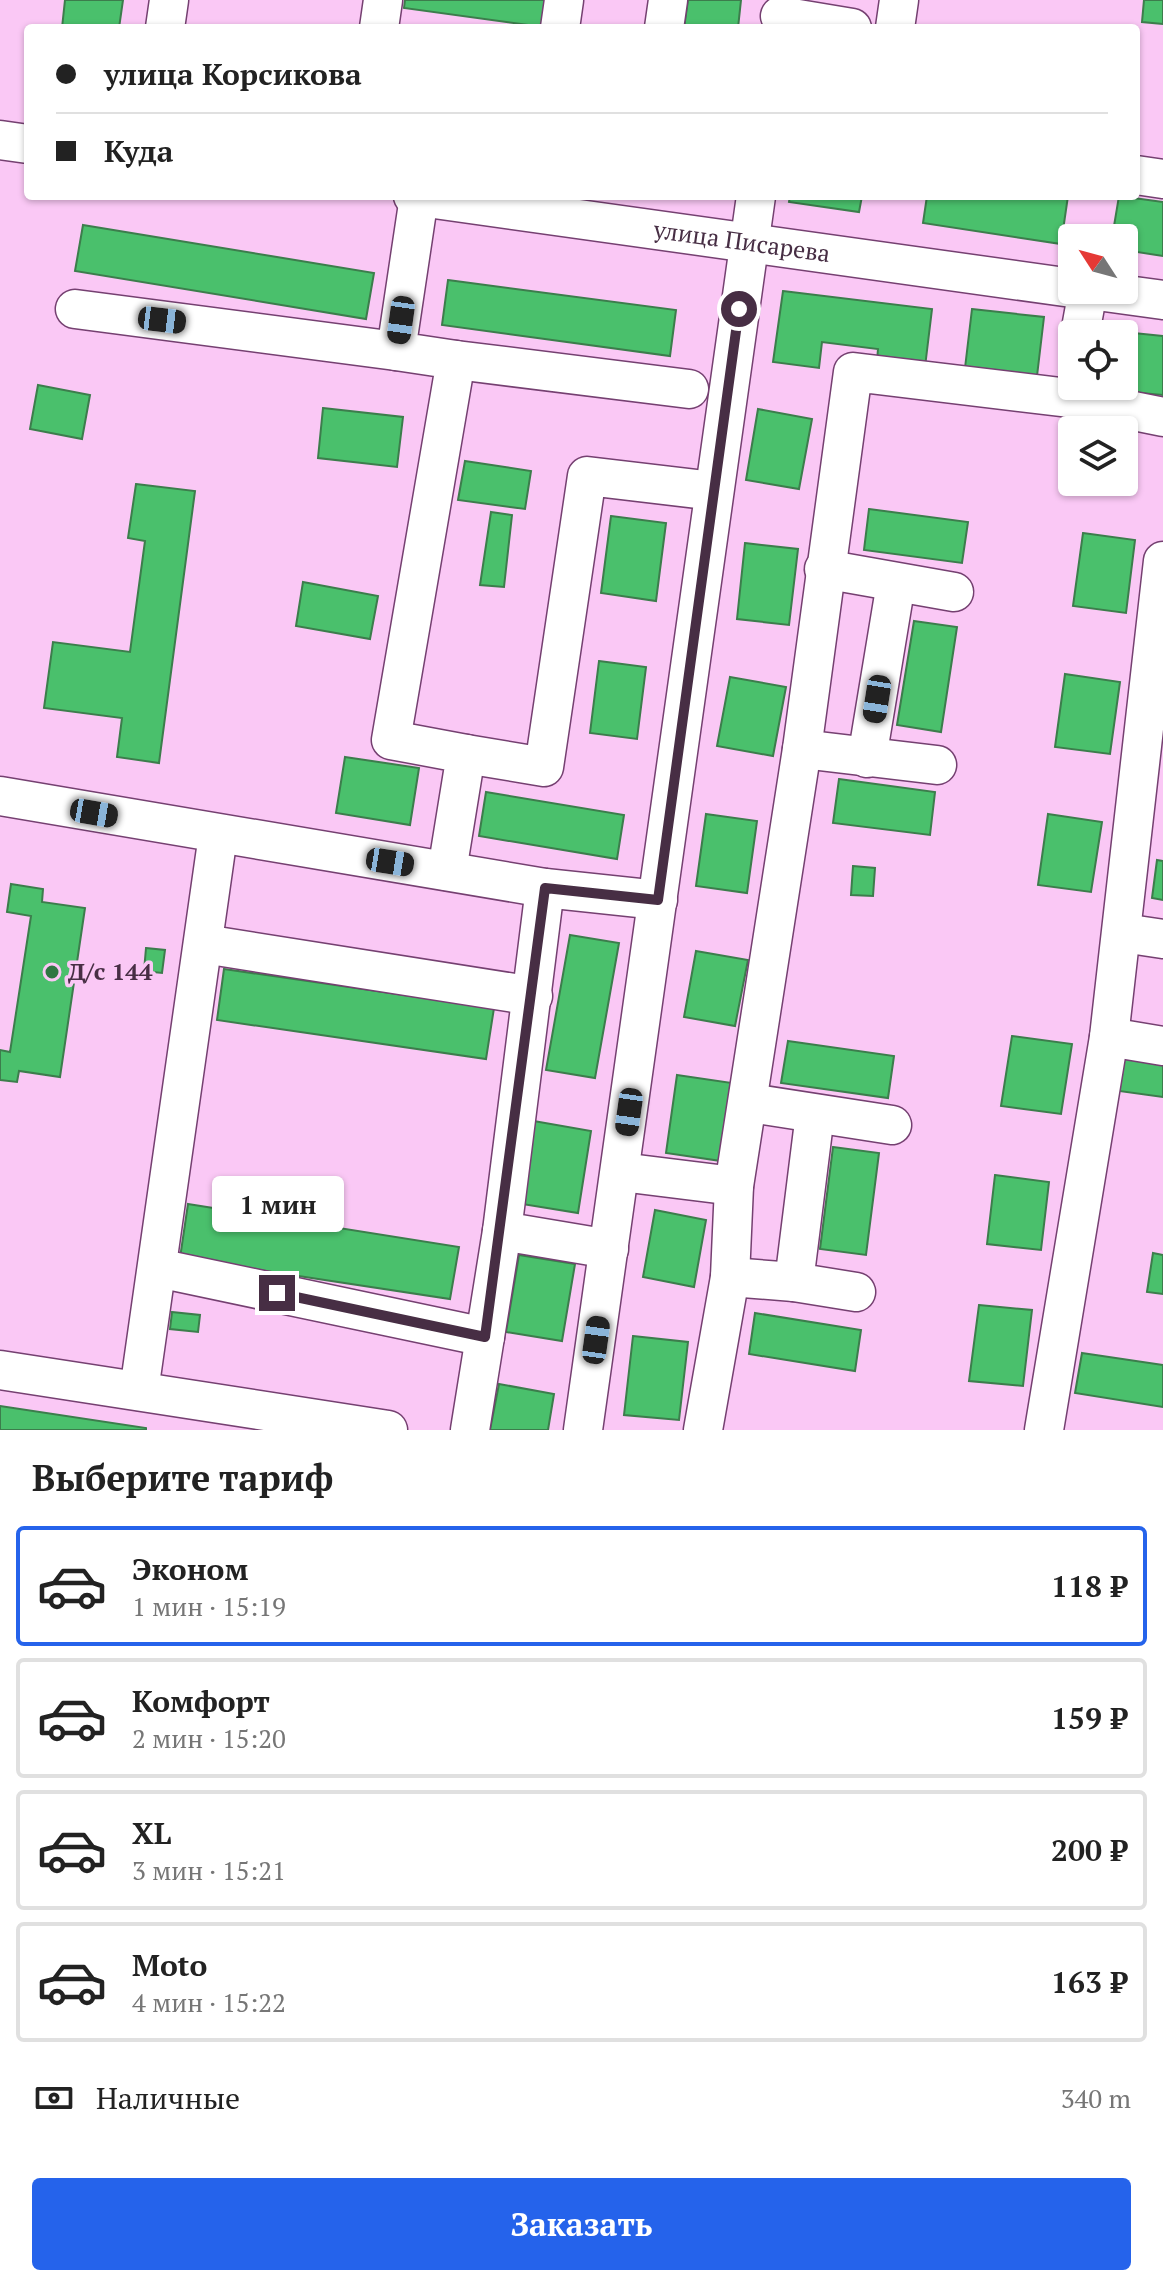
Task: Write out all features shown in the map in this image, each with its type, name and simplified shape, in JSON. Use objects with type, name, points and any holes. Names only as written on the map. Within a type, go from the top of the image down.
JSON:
[{"type":"street","points":[[166,24],[169,0]]},
{"type":"street","points":[[380,24],[383,0]]},
{"type":"street","points":[[561,24],[564,0]]},
{"type":"street","points":[[665,24],[668,0]]},
{"type":"street","points":[[896,24],[899,0]]},
{"type":"street","points":[[780,15],[830,24]]},
{"type":"street","points":[[0,140],[24,143]]},
{"type":"street","points":[[1140,176],[1163,179]]},
{"type":"street","points":[[396,351],[419,200]]},
{"type":"street","name":"улица Писарева","points":[[466,200],[640,211],[750,242],[1058,286]]},
{"type":"street","points":[[583,1430],[755,200]]},
{"type":"street","points":[[1138,297],[1163,300]]},
{"type":"street","points":[[75,309],[689,389]]},
{"type":"street","points":[[456,360],[391,740],[544,767],[587,476],[714,491]]},
{"type":"street","points":[[703,1430],[730,1277],[734,1186],[750,1103],[802,749],[853,372],[1058,388]]},
{"type":"street","points":[[1107,400],[1163,417]]},
{"type":"street","points":[[1044,1430],[1109,1037],[1163,561]]},
{"type":"street","points":[[824,569],[954,592]]},
{"type":"street","points":[[867,758],[896,583]]},
{"type":"street","points":[[802,749],[937,765]]},
{"type":"street","points":[[447,871],[466,754]]},
{"type":"street","points":[[0,796],[545,888],[658,900]]},
{"type":"street","points":[[139,1391],[218,835]]},
{"type":"street","points":[[470,1430],[502,1231],[545,888]]},
{"type":"street","points":[[1123,933],[1163,939]]},
{"type":"street","points":[[204,944],[533,996]]},
{"type":"street","points":[[1109,1037],[1163,1046]]},
{"type":"street","points":[[750,1103],[892,1125]]},
{"type":"street","points":[[794,1282],[815,1114]]},
{"type":"street","points":[[621,1172],[734,1186]]},
{"type":"street","points":[[502,1231],[609,1249]]},
{"type":"street","points":[[158,1268],[485,1337]]},
{"type":"street","points":[[730,1277],[794,1282],[856,1292]]},
{"type":"street","points":[[0,1370],[388,1430]]},
{"type":"building","points":[[65,0],[123,0],[120,24],[62,24]]},
{"type":"building","points":[[405,0],[547,0],[543,24],[521,24],[404,8]]},
{"type":"building","points":[[688,0],[741,0],[738,24],[685,24]]},
{"type":"building","points":[[1144,0],[1163,0],[1163,24],[1142,22]]},
{"type":"building","points":[[789,200],[861,200],[859,212]]},
{"type":"building","points":[[926,200],[1067,200],[1064,224],[1058,224],[1058,244],[923,223]]},
{"type":"building","points":[[1118,200],[1163,202],[1163,256],[1138,252],[1138,224],[1114,224]]},
{"type":"building","points":[[83,225],[374,273],[366,319],[75,271]]},
{"type":"building","points":[[448,280],[676,310],[670,356],[442,325]]},
{"type":"building","points":[[783,291],[932,309],[925,367],[877,361],[878,349],[822,342],[819,368],[773,362]]},
{"type":"building","points":[[972,309],[1044,317],[1037,376],[965,368]]},
{"type":"building","points":[[1138,333],[1163,336],[1163,395],[1138,393]]},
{"type":"building","points":[[38,385],[90,395],[82,439],[30,429]]},
{"type":"building","points":[[323,408],[403,417],[397,467],[318,458]]},
{"type":"building","points":[[758,409],[812,419],[799,489],[746,480]]},
{"type":"building","points":[[465,461],[531,471],[525,509],[458,500]]},
{"type":"building","points":[[136,484],[195,491],[159,763],[117,757],[122,718],[44,708],[53,642],[130,652],[145,541],[128,538]]},
{"type":"building","points":[[869,509],[968,522],[962,563],[864,550]]},
{"type":"building","points":[[491,512],[512,515],[504,587],[480,585]]},
{"type":"building","points":[[611,516],[666,523],[656,601],[601,593]]},
{"type":"building","points":[[1083,533],[1135,540],[1126,613],[1073,606]]},
{"type":"building","points":[[745,543],[798,549],[789,625],[737,619]]},
{"type":"building","points":[[303,582],[378,596],[370,639],[296,626]]},
{"type":"building","points":[[914,621],[957,627],[941,732],[897,725]]},
{"type":"building","points":[[599,661],[646,667],[637,739],[590,733]]},
{"type":"building","points":[[1065,674],[1120,682],[1110,754],[1055,747]]},
{"type":"building","points":[[730,677],[786,687],[773,756],[717,746]]},
{"type":"building","points":[[345,757],[419,768],[410,825],[336,813]]},
{"type":"building","points":[[839,779],[935,792],[930,835],[833,823]]},
{"type":"building","points":[[486,792],[624,815],[617,859],[479,836]]},
{"type":"building","points":[[706,814],[757,821],[747,893],[696,886]]},
{"type":"building","points":[[1048,814],[1102,822],[1091,892],[1038,885]]},
{"type":"building","points":[[1157,860],[1163,861],[1163,900],[1152,898]]},
{"type":"building","points":[[853,866],[875,868],[873,896],[851,895]]},
{"type":"building","points":[[11,884],[43,889],[42,902],[85,908],[60,1077],[19,1071],[17,1082],[0,1080],[0,1050],[10,1052],[31,916],[7,912]]},
{"type":"building","points":[[570,935],[619,943],[595,1078],[546,1070]]},
{"type":"building","points":[[146,948],[165,950],[162,973],[144,971]]},
{"type":"building","points":[[696,951],[748,960],[735,1026],[684,1017]]},
{"type":"building","points":[[224,969],[494,1008],[486,1059],[217,1020]]},
{"type":"building","points":[[1012,1036],[1072,1044],[1061,1114],[1001,1106]]},
{"type":"building","points":[[788,1041],[894,1056],[888,1098],[781,1083]]},
{"type":"building","points":[[1124,1052],[1163,1057],[1163,1097],[1119,1091]]},
{"type":"building","points":[[677,1075],[732,1083],[721,1161],[666,1153]]},
{"type":"building","points":[[528,1120],[591,1131],[578,1213],[516,1203]]},
{"type":"building","points":[[833,1147],[879,1153],[866,1255],[820,1249]]},
{"type":"building","points":[[995,1175],[1049,1182],[1041,1250],[987,1244]]},
{"type":"building","points":[[188,1204],[459,1247],[450,1299],[180,1258]]},
{"type":"building","points":[[655,1210],[706,1220],[694,1287],[643,1277]]},
{"type":"building","points":[[1153,1253],[1163,1255],[1163,1294],[1147,1292]]},
{"type":"building","points":[[519,1255],[575,1264],[562,1341],[506,1332]]},
{"type":"building","points":[[979,1305],[1032,1310],[1023,1386],[969,1381]]},
{"type":"building","points":[[172,1312],[200,1315],[198,1332],[170,1329]]},
{"type":"building","points":[[755,1313],[861,1330],[855,1371],[749,1354]]},
{"type":"building","points":[[633,1336],[688,1342],[679,1420],[624,1415]]},
{"type":"building","points":[[1082,1353],[1163,1365],[1163,1407],[1075,1393]]},
{"type":"building","points":[[499,1384],[554,1394],[548,1430],[490,1430]]},
{"type":"building","points":[[0,1406],[146,1428],[146,1430],[0,1430]]},
{"type":"place","name":"Д/с 144","points":[[52,972]]},
{"type":"route","points":[[277,1293],[485,1337],[502,1231],[545,888],[658,900],[739,309]]}]
